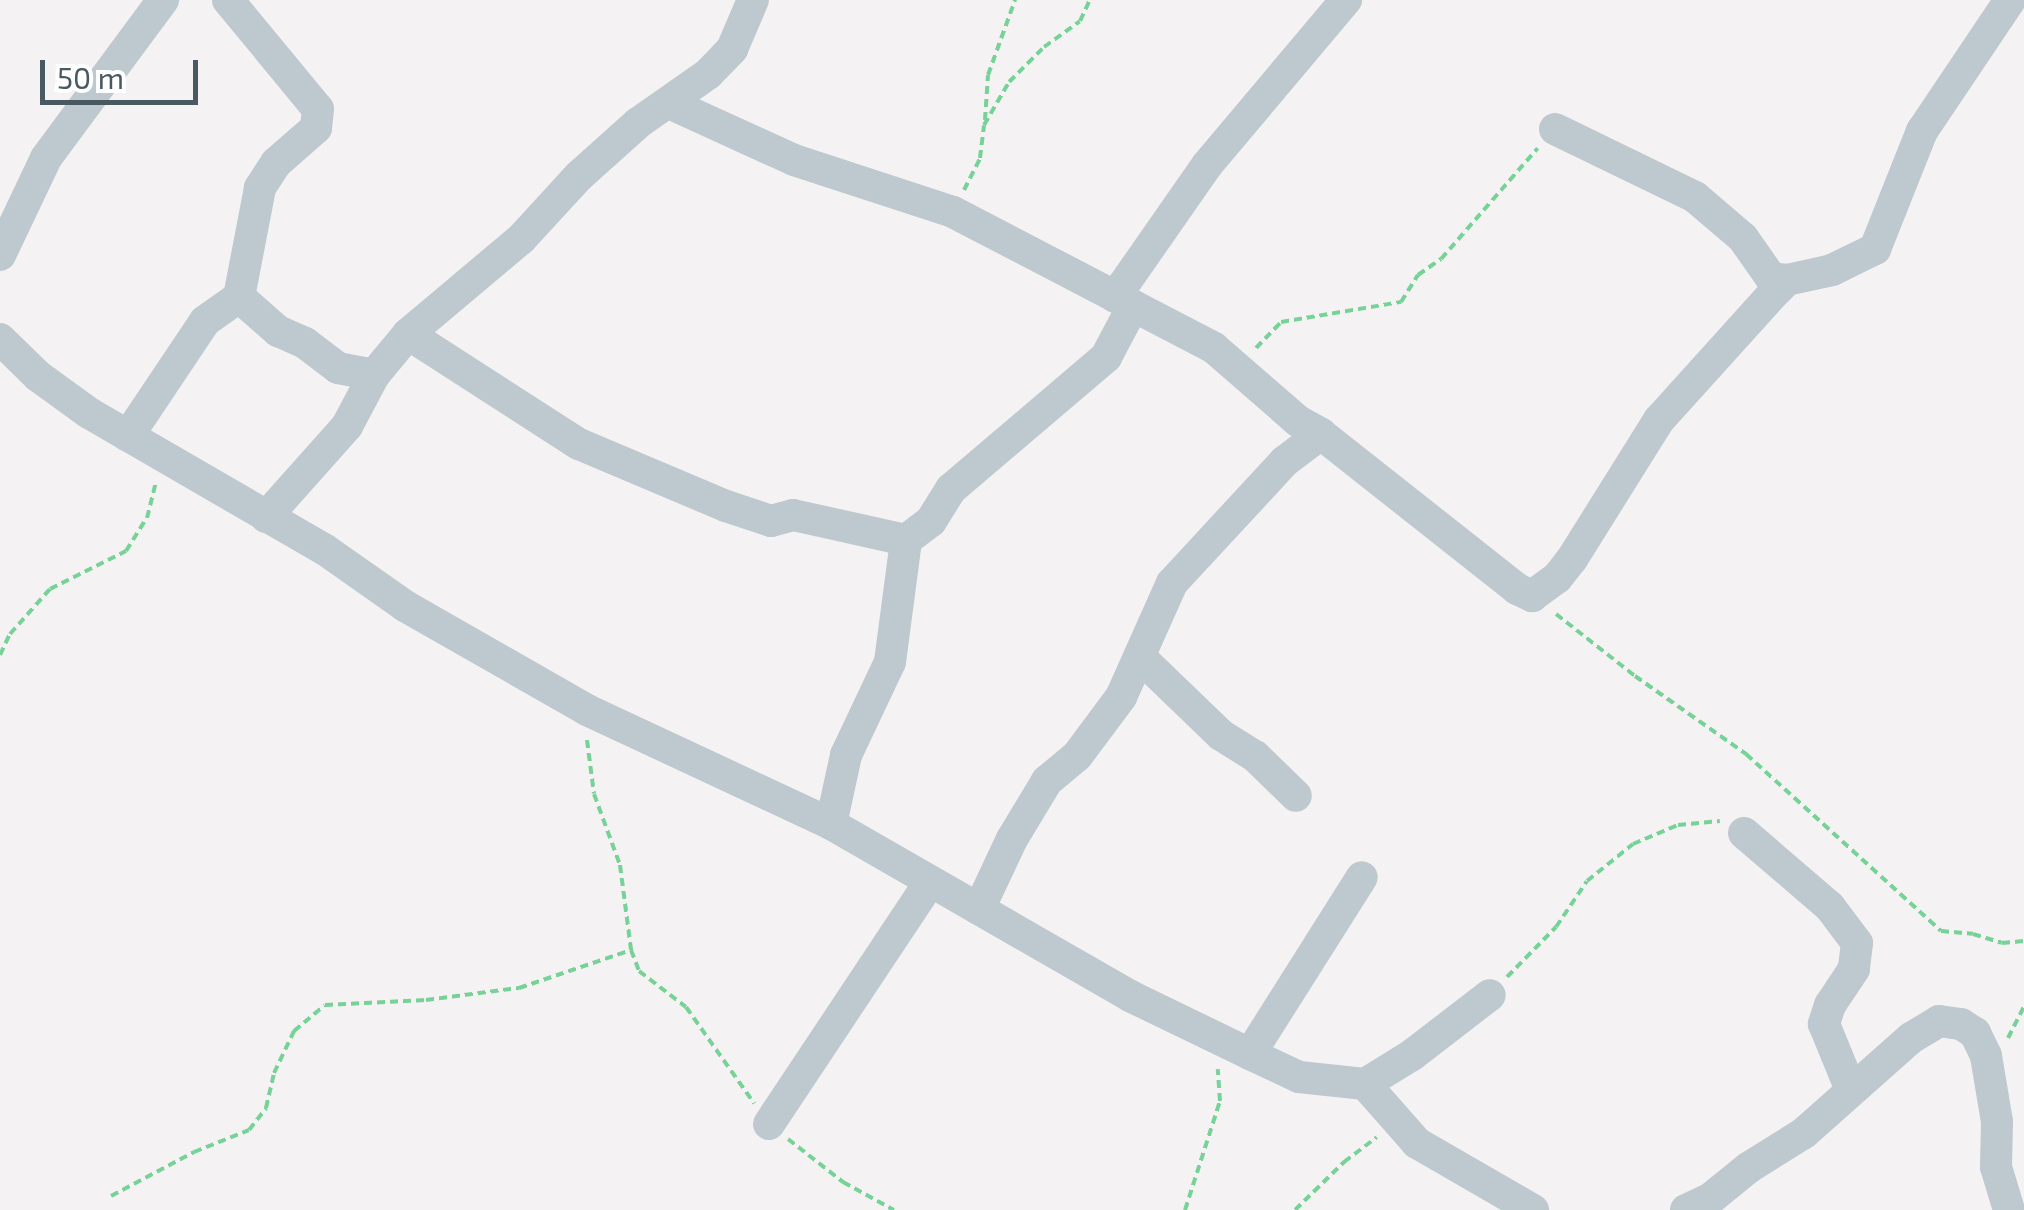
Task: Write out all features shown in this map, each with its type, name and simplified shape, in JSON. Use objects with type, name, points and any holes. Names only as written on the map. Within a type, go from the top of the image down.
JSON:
[{"type":"street","points":[[0,256],[46,158],[163,0]]},
{"type":"street","points":[[128,436],[205,321],[238,296],[260,188],[276,163],[316,128],[318,109],[228,0]]},
{"type":"street","points":[[266,518],[347,426],[374,374],[408,334],[522,239],[579,176],[638,123],[669,103],[732,49],[753,0]]},
{"type":"street","points":[[831,824],[846,755],[890,662],[906,540],[931,520],[952,489],[1106,357],[1124,302],[1207,165],[1346,0]]},
{"type":"street","points":[[1555,129],[1695,198],[1743,238],[1771,278],[1787,280],[1845,265],[1876,249],[1922,130],[2010,0]]},
{"type":"street","points":[[669,103],[794,160],[953,212],[1214,348],[1298,421],[1321,434],[1517,589],[1532,596],[1557,578],[1572,559],[1660,420],[1787,280]]},
{"type":"street","points":[[238,296],[278,332],[305,343],[338,368],[374,374]]},
{"type":"street","points":[[408,334],[579,444],[726,506],[772,520],[794,515],[906,540]]},
{"type":"street","points":[[0,339],[38,376],[157,455],[324,549],[405,606],[587,710],[831,824],[1130,996],[1299,1077],[1365,1084],[1412,1055],[1490,995]]},
{"type":"street","points":[[979,908],[1012,839],[1047,782],[1077,756],[1121,697],[1142,658],[1156,613],[1172,583],[1285,461],[1321,434]]},
{"type":"street","points":[[1142,658],[1221,735],[1255,756],[1296,796]]},
{"type":"street","points":[[1744,834],[1830,906],[1857,943],[1854,970],[1830,1006],[1824,1024],[1851,1090]]},
{"type":"street","points":[[1250,1054],[1362,877]]},
{"type":"street","points":[[768,1124],[929,883]]},
{"type":"street","points":[[1686,1210],[1710,1200],[1748,1168],[1804,1132],[1911,1038],[1939,1021],[1960,1024],[1975,1034],[1994,1085],[1996,1167],[2009,1210]]},
{"type":"street","points":[[1365,1084],[1417,1144],[1533,1210]]},
{"type":"path","points":[[953,212],[980,158],[988,75],[1015,0]]},
{"type":"path","points":[[984,125],[1008,82],[1044,46],[1080,21],[1090,0]]},
{"type":"path","points":[[1238,366],[1282,322],[1401,302],[1418,275],[1441,258],[1555,129]]},
{"type":"path","points":[[0,655],[10,634],[50,589],[126,551],[147,518],[157,455]]},
{"type":"path","points":[[1532,596],[1634,676],[1746,754],[1941,932],[1973,934],[2002,943],[2024,941]]},
{"type":"path","points":[[587,710],[594,794],[620,865],[631,950],[639,972],[686,1007],[768,1124],[843,1182],[894,1210]]},
{"type":"path","points":[[1490,995],[1556,926],[1588,882],[1633,844],[1692,824],[1720,821],[1744,834]]},
{"type":"path","points":[[112,1196],[194,1152],[249,1130],[266,1108],[274,1073],[294,1031],[325,1005],[426,1000],[519,988],[631,950]]},
{"type":"path","points":[[1185,1210],[1220,1101],[1211,1035]]},
{"type":"path","points":[[1296,1210],[1344,1162],[1395,1123]]}]
